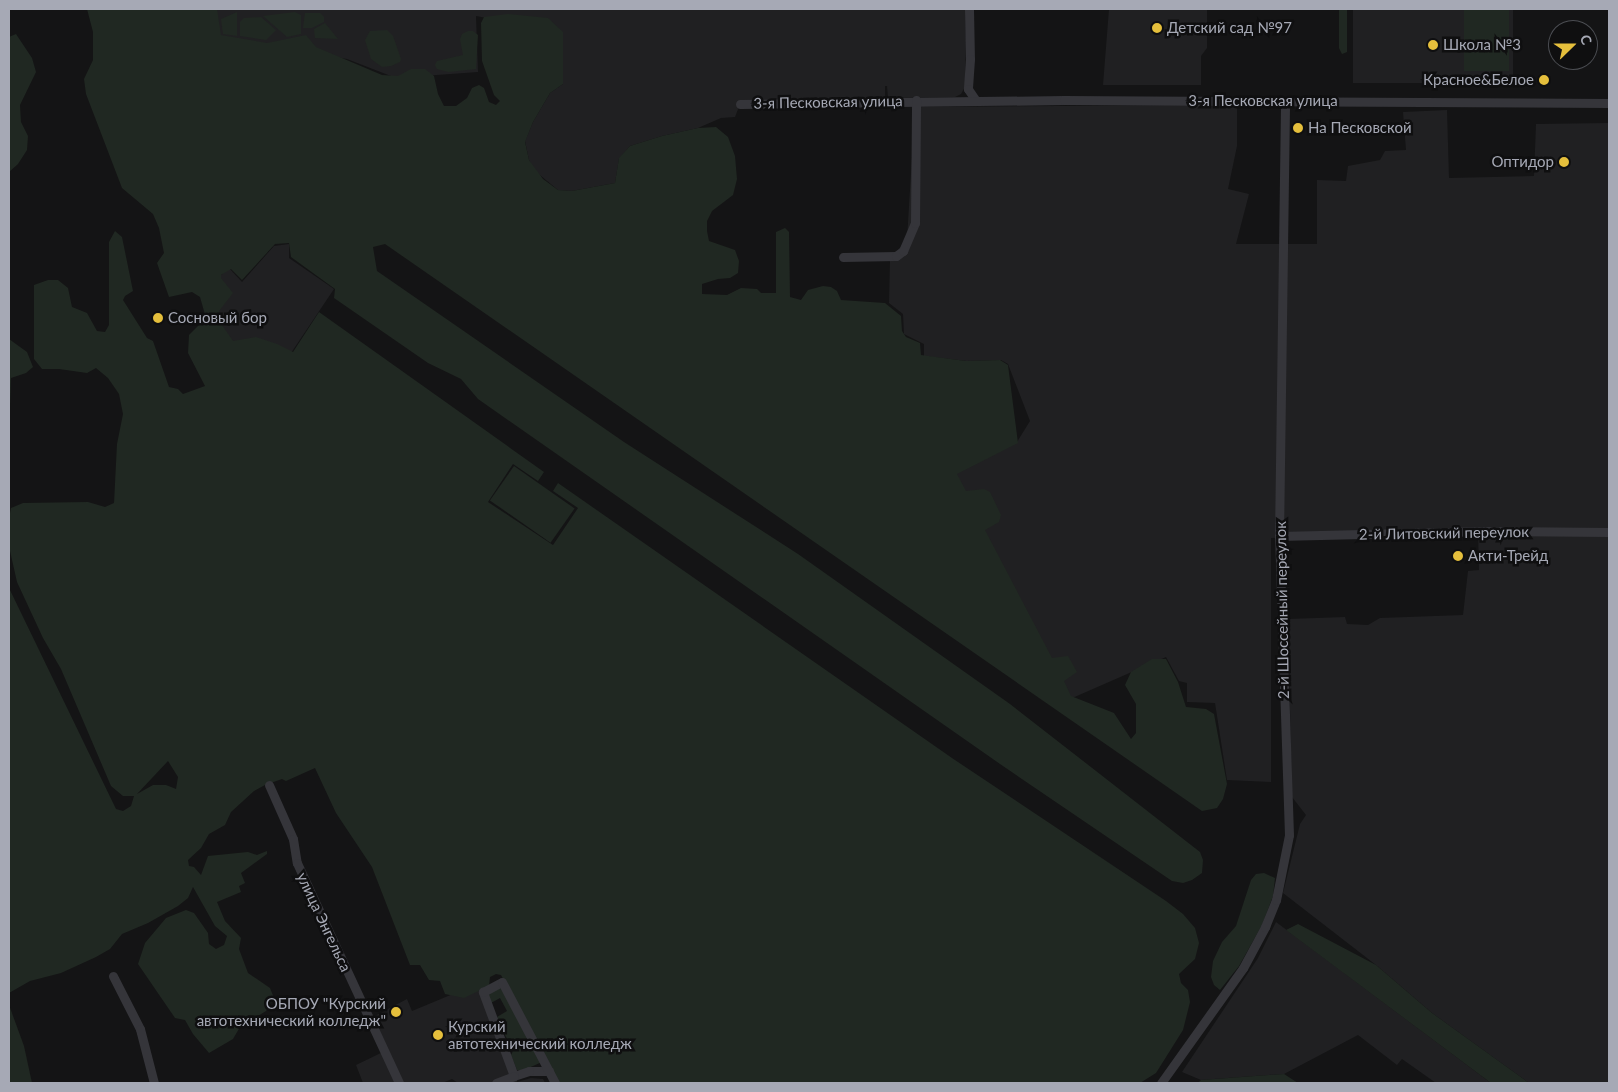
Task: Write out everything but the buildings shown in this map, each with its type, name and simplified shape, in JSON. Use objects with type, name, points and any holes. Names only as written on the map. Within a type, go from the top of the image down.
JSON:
[{"type":"street","points":[[969,9],[968,88],[976,101]]},
{"type":"street","name":"3-я Песковская улица","points":[[843,257],[896,256],[903,251],[915,223],[916,100]]},
{"type":"street","name":"3-я Песковская улица","points":[[740,104],[916,100],[1609,103]]},
{"type":"street","name":"2-й Шоссейный переулок","points":[[1161,1083],[1243,968],[1273,909],[1284,868],[1289,835],[1279,536],[1285,102]]},
{"type":"street","name":"2-й Литовский переулок","points":[[1279,536],[1487,531],[1609,532]]},
{"type":"street","name":"улица Энгельса","points":[[269,785],[294,839],[297,863],[399,1083]]},
{"type":"street","points":[[113,976],[140,1029],[154,1083]]},
{"type":"street","points":[[514,1076],[483,992],[502,982],[555,1083]]},
{"type":"street","points":[[496,1083],[529,1071],[549,1071]]},
{"type":"shaded area","points":[[87,9],[217,9],[221,35],[267,43],[306,35],[316,47],[382,75],[398,76],[411,69],[425,69],[434,76],[438,94],[444,106],[456,106],[467,98],[472,88],[479,85],[484,88],[489,102],[496,105],[500,101],[494,95],[482,61],[481,23],[484,17],[508,14],[548,18],[563,32],[563,84],[550,93],[533,122],[525,142],[529,160],[543,179],[558,190],[572,191],[615,183],[619,158],[630,146],[698,128],[716,127],[728,137],[735,156],[737,179],[733,195],[712,211],[707,221],[707,231],[709,241],[735,250],[739,261],[738,273],[730,278],[718,279],[702,284],[702,294],[727,295],[741,288],[757,289],[761,293],[776,293],[776,232],[785,228],[789,232],[790,297],[801,300],[808,290],[823,286],[831,287],[837,291],[841,300],[885,303],[901,316],[902,331],[906,337],[920,343],[921,355],[966,361],[1000,360],[1008,365],[1018,443],[957,474],[966,491],[984,489],[990,492],[1001,515],[999,522],[985,530],[1052,658],[1068,656],[1077,672],[1064,681],[1071,696],[1114,713],[1131,739],[1136,733],[1136,704],[1125,685],[1131,672],[1152,659],[1166,659],[1178,682],[1186,707],[1206,709],[1214,714],[1227,784],[1223,799],[1217,808],[1202,811],[385,244],[373,247],[377,271],[624,442],[798,554],[1010,704],[1200,852],[1203,860],[1202,873],[1192,880],[1183,883],[1172,881],[1000,764],[478,399],[461,379],[428,363],[334,298],[335,289],[291,257],[289,243],[275,244],[242,280],[231,269],[221,275],[221,278],[233,293],[219,311],[222,325],[233,341],[256,337],[293,352],[319,312],[544,472],[538,481],[513,464],[488,502],[553,545],[578,508],[553,491],[558,483],[952,758],[1183,914],[1195,928],[1199,943],[1195,959],[1179,974],[1181,983],[1188,990],[1190,1002],[1183,1030],[1156,1073],[1140,1083],[559,1083],[501,975],[496,974],[490,977],[489,986],[464,998],[445,994],[440,981],[429,980],[420,965],[410,965],[372,867],[336,813],[315,768],[286,781],[282,779],[254,791],[231,812],[225,825],[209,834],[201,848],[188,860],[189,866],[194,867],[201,875],[208,856],[248,852],[257,855],[267,851],[267,854],[241,873],[245,883],[239,886],[241,892],[217,902],[225,921],[241,938],[239,949],[248,973],[270,988],[274,998],[266,1011],[240,1027],[233,1039],[209,1053],[193,1034],[185,1020],[175,1018],[138,964],[145,943],[166,918],[186,910],[194,913],[208,933],[209,944],[216,949],[224,945],[227,936],[215,926],[193,887],[188,898],[178,906],[148,923],[122,934],[110,949],[61,973],[30,981],[9,993],[9,588],[116,809],[123,811],[131,806],[134,796],[123,796],[111,786],[61,669],[43,638],[17,582],[10,551],[9,518],[11,508],[23,503],[88,502],[105,507],[114,503],[117,444],[123,414],[119,394],[108,378],[96,368],[87,373],[59,369],[42,369],[34,359],[34,285],[48,280],[58,280],[68,288],[72,307],[87,313],[97,331],[105,332],[109,325],[109,242],[115,231],[122,237],[133,291],[125,296],[123,300],[147,338],[153,341],[169,387],[178,389],[183,394],[205,386],[188,353],[189,335],[206,318],[200,297],[192,292],[169,297],[157,263],[164,253],[159,228],[153,214],[122,188],[86,94],[84,79],[93,60],[93,32]],"holes":[[[168,761],[178,777],[176,789],[166,785],[153,785],[137,794]]]},
{"type":"shaded area","points":[[194,9],[965,9],[965,87],[961,94],[955,97],[888,98],[887,86],[885,86],[885,101],[740,104],[735,117],[721,118],[698,128],[630,146],[619,159],[615,183],[572,191],[558,190],[535,171],[529,160],[525,141],[533,122],[550,93],[563,84],[562,32],[476,16],[478,72],[396,78],[347,59],[197,33]]},
{"type":"shaded area","name":"Детский сад №97","points":[[1109,9],[1207,9],[1207,48],[1201,56],[1201,85],[1103,85]]},
{"type":"shaded area","points":[[1339,9],[1347,9],[1347,52],[1342,54],[1339,48]]},
{"type":"shaded area","name":"Школа №3","points":[[1353,9],[1513,9],[1513,83],[1353,83]]},
{"type":"shaded area","points":[[1464,9],[1509,9],[1509,71],[1464,71]]},
{"type":"shaded area","points":[[237,12],[237,36],[223,34],[221,19]]},
{"type":"shaded area","points":[[295,12],[301,15],[301,34],[287,37],[263,16]]},
{"type":"shaded area","points":[[305,13],[320,13],[324,17],[324,22],[312,28],[303,28]]},
{"type":"shaded area","points":[[261,17],[276,30],[266,40],[240,36],[240,22],[244,18]]},
{"type":"shaded area","points":[[325,23],[338,39],[315,38],[314,29]]},
{"type":"shaded area","points":[[387,30],[393,36],[401,59],[400,62],[391,66],[382,67],[371,59],[365,40],[370,31]]},
{"type":"shaded area","points":[[473,31],[478,35],[476,69],[449,72],[437,69],[435,65],[437,61],[463,55],[460,39],[462,34]]},
{"type":"shaded area","points":[[16,34],[32,58],[36,72],[20,105],[21,122],[28,136],[27,150],[18,164],[9,172],[9,37]]},
{"type":"shaded area","points":[[1237,105],[1237,146],[1228,189],[1249,194],[1236,244],[1317,244],[1317,180],[1346,181],[1348,166],[1380,160],[1385,151],[1406,150],[1403,112],[1447,110],[1449,178],[1534,176],[1536,124],[1609,123],[1609,1083],[1529,1083],[1432,1013],[1376,965],[1283,893],[1300,824],[1306,815],[1292,797],[1288,619],[1345,617],[1347,624],[1368,625],[1380,618],[1463,615],[1468,571],[1479,570],[1478,531],[1271,538],[1271,782],[1227,780],[1215,703],[1187,702],[1187,683],[1179,681],[1166,657],[1070,699],[950,472],[1017,442],[1030,421],[1008,364],[1001,360],[967,361],[924,356],[924,344],[904,334],[903,314],[889,303],[890,260],[907,239],[915,107]]},
{"type":"shaded area","points":[[289,244],[289,258],[334,289],[291,353],[233,343],[220,323],[222,321],[215,311],[219,277],[229,268],[242,282],[274,246]]},
{"type":"shaded area","points":[[9,339],[27,352],[33,367],[26,373],[11,378],[9,436]]},
{"type":"shaded area","points":[[514,466],[575,508],[551,543],[490,500]]},
{"type":"shaded area","points":[[1264,873],[1275,878],[1273,896],[1262,925],[1239,966],[1220,990],[1214,985],[1211,977],[1213,961],[1222,942],[1236,926],[1251,880],[1256,874]]},
{"type":"shaded area","points":[[1276,922],[1491,1083],[1436,1083],[1402,1059],[1397,1065],[1358,1035],[1284,1074],[1201,1080],[1182,1072],[1258,958]]},
{"type":"shaded area","points":[[1298,924],[1376,965],[1432,1013],[1529,1083],[1491,1083],[1286,930]]},
{"type":"shaded area","name":"Курский автотехнический колледж","points":[[477,984],[517,1082],[531,1078],[543,1079],[545,1083],[458,1083],[452,1079],[442,1083],[363,1083],[356,1065],[385,1051],[369,1019],[407,999],[412,1011]]},
{"type":"shaded area","points":[[497,988],[503,989],[542,1062],[524,1070],[517,1070],[511,1055],[514,1049],[497,1017],[507,1011],[500,998],[491,1003],[487,994]]},
{"type":"shaded area","points":[[9,1005],[24,1046],[32,1083],[9,1083]]},
{"type":"shaded area","points":[[1284,1074],[1298,1083],[1198,1083],[1201,1080]]},
{"type":"place","name":"Детский сад №97","points":[[1157,28]]},
{"type":"place","name":"Школа №3","points":[[1433,45]]},
{"type":"place","name":"Красное&Белое","points":[[1544,80]]},
{"type":"place","name":"На Песковской","points":[[1298,128]]},
{"type":"place","name":"Оптидор","points":[[1564,162]]},
{"type":"place","name":"Сосновый бор","points":[[158,318]]},
{"type":"place","name":"Акти-Трейд","points":[[1458,556]]},
{"type":"place","name":"ОБПОУ \"Курский автотехнический колледж\"","points":[[396,1012]]},
{"type":"place","name":"Курский автотехнический колледж","points":[[438,1035]]}]
